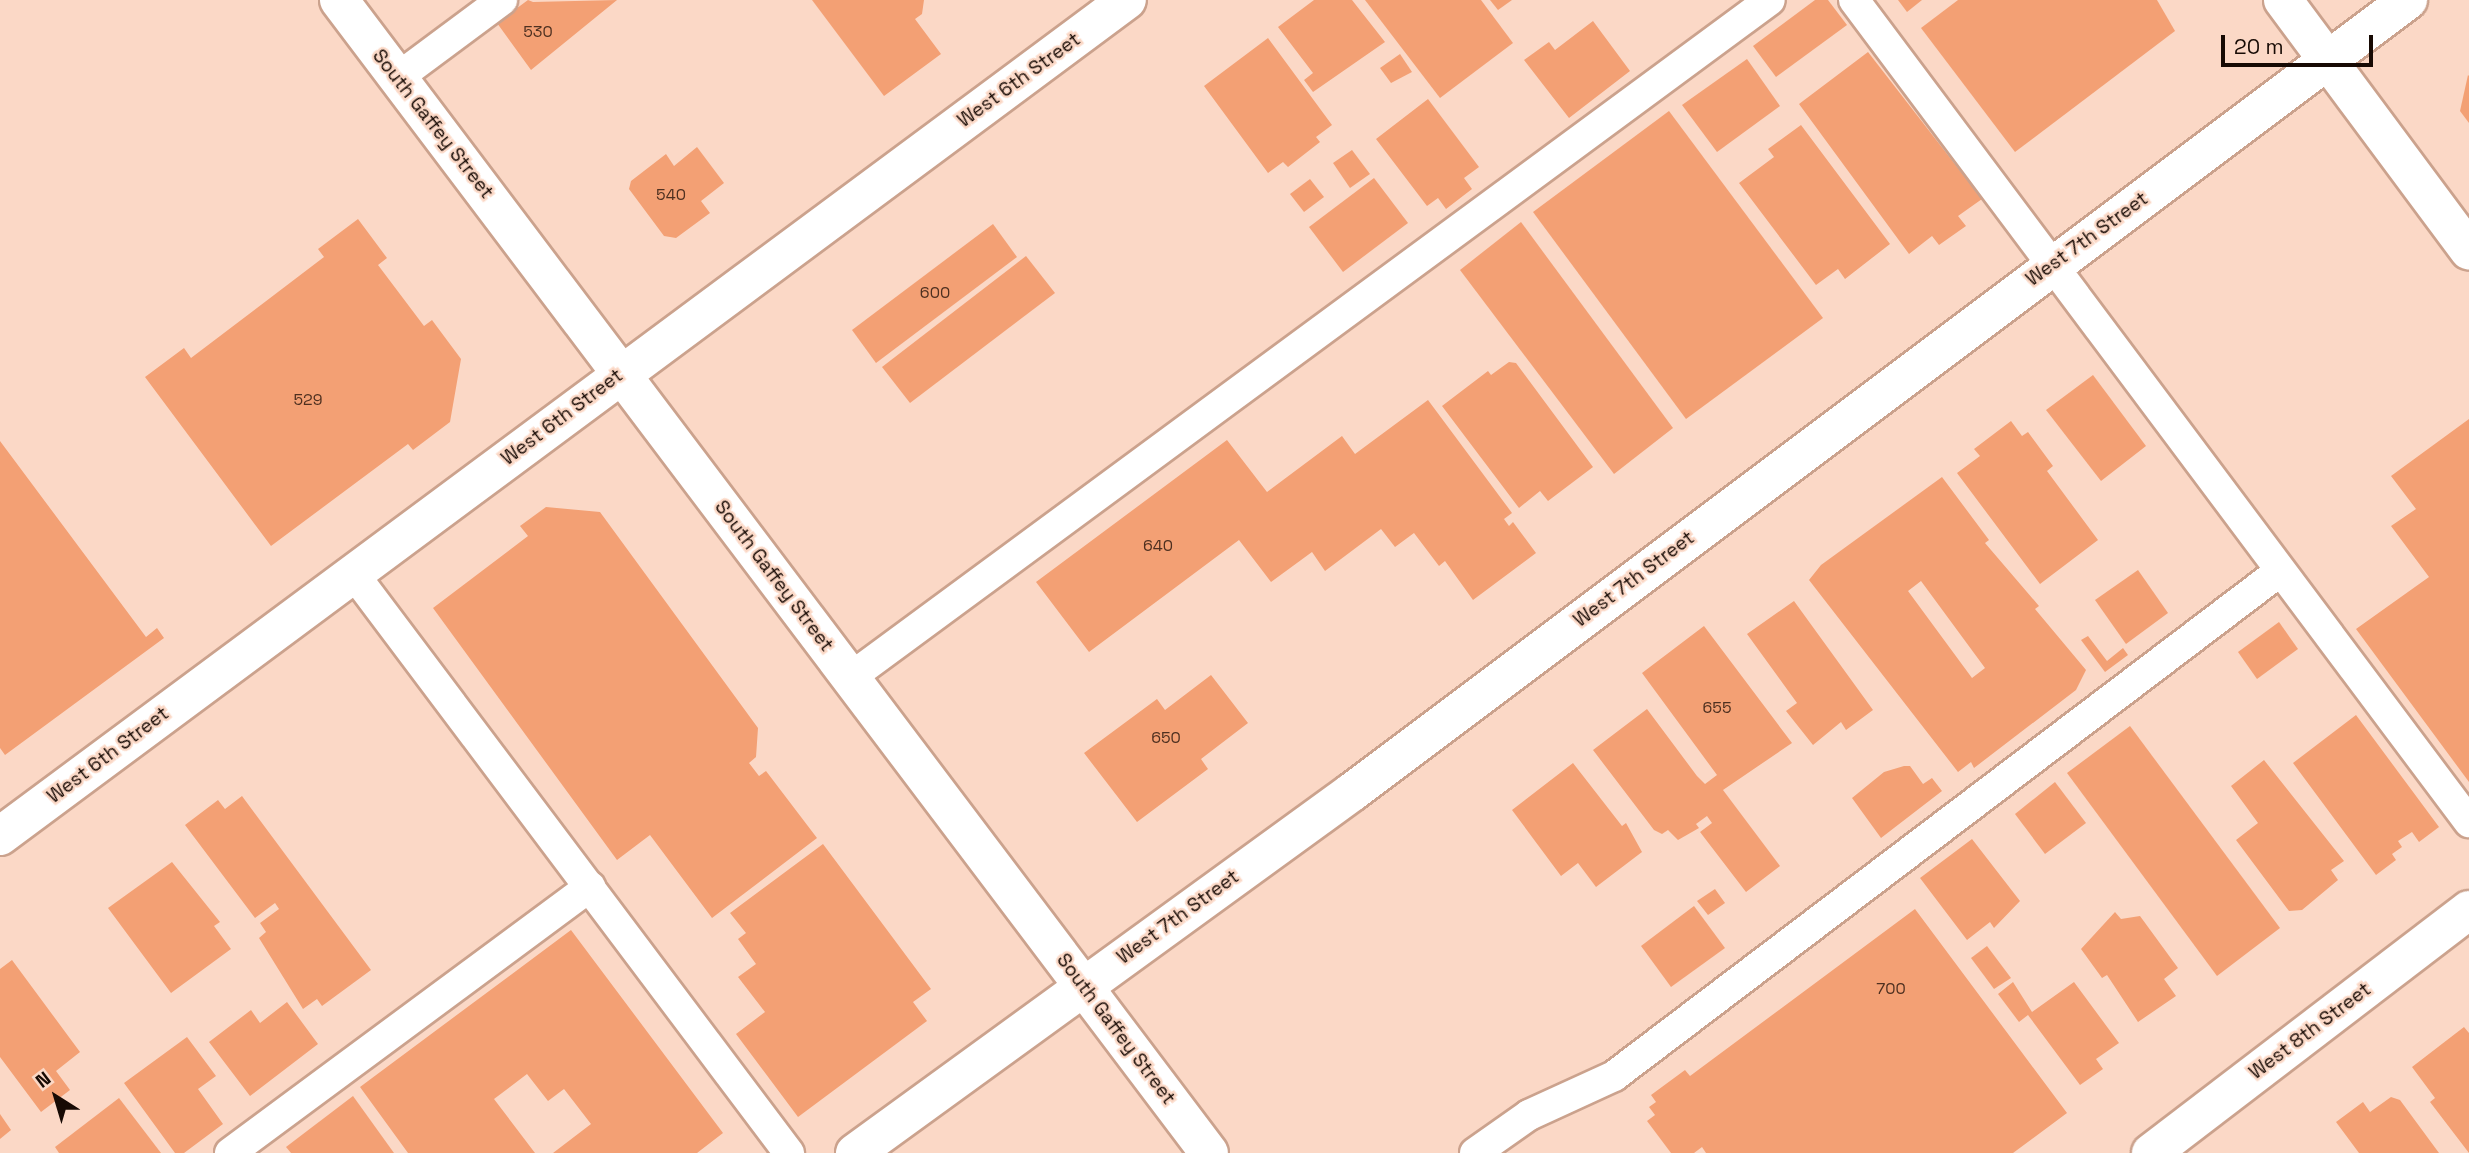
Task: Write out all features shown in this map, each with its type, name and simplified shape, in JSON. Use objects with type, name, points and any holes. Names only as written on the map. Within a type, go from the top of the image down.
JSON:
[{"type":"street","name":"South Gaffey Street","points":[[339,0],[1209,1153]]},
{"type":"street","name":"West 6th Street","points":[[0,836],[619,374],[1127,0]]},
{"type":"street","points":[[2283,0],[2469,250]]},
{"type":"street","name":"West 7th Street","points":[[855,1153],[1352,792],[2050,264],[2408,0]]},
{"type":"street","name":"West 8th Street","points":[[2151,1153],[2469,910]]},
{"type":"lane","points":[[397,78],[502,0]]},
{"type":"lane","points":[[851,677],[1770,0]]},
{"type":"lane","points":[[1854,0],[2279,572],[2469,822]]},
{"type":"lane","points":[[1475,1153],[1529,1115],[1614,1076],[2279,572]]},
{"type":"lane","points":[[353,573],[789,1153]]},
{"type":"lane","points":[[230,1153],[590,887]]},
{"type":"building","points":[[528,0],[617,0],[531,70],[497,23]]},
{"type":"building","points":[[812,0],[924,0],[922,14],[915,19],[941,54],[884,96]]},
{"type":"building","points":[[1314,0],[1352,0],[1385,42],[1313,92],[1304,80],[1313,73],[1278,27]]},
{"type":"building","points":[[1365,0],[1481,0],[1513,43],[1440,98]]},
{"type":"building","points":[[1490,0],[1512,0],[1498,10]]},
{"type":"building","points":[[1815,0],[1828,0],[1847,25],[1776,77],[1753,46]]},
{"type":"building","points":[[1898,0],[1922,0],[1907,12]]},
{"type":"building","points":[[1958,0],[2157,0],[2175,31],[2015,152],[1921,28]]},
{"type":"building","points":[[1593,21],[1630,71],[1569,118],[1524,60],[1549,42],[1555,50]]},
{"type":"building","points":[[1268,38],[1332,125],[1316,137],[1320,142],[1288,167],[1283,162],[1268,173],[1204,86]]},
{"type":"building","points":[[1868,52],[1982,199],[1958,216],[1966,226],[1939,245],[1932,236],[1909,254],[1799,104]]},
{"type":"building","points":[[1400,54],[1412,72],[1391,83],[1380,68]]},
{"type":"building","points":[[1747,59],[1780,106],[1717,152],[1682,105]]},
{"type":"building","points":[[2469,76],[2469,123],[2460,111]]},
{"type":"building","points":[[1428,99],[1479,167],[1464,178],[1472,189],[1446,209],[1438,198],[1427,206],[1376,139]]},
{"type":"building","points":[[1669,111],[1823,318],[1686,419],[1533,212]]},
{"type":"building","points":[[1801,125],[1890,244],[1845,279],[1838,269],[1816,285],[1739,183],[1774,157],[1768,149]]},
{"type":"building","points":[[697,147],[724,183],[701,201],[710,213],[676,238],[664,236],[629,189],[631,181],[666,154],[674,166]]},
{"type":"building","points":[[1352,150],[1370,174],[1350,188],[1333,163]]},
{"type":"building","points":[[1374,178],[1408,223],[1343,272],[1309,227]]},
{"type":"building","points":[[1310,179],[1324,197],[1304,212],[1290,194]]},
{"type":"building","points":[[358,219],[387,258],[378,265],[424,326],[432,320],[461,359],[450,422],[413,450],[408,444],[271,546],[145,377],[184,348],[191,358],[324,257],[318,249]]},
{"type":"building","points":[[1521,222],[1673,428],[1614,474],[1460,270]]},
{"type":"building","points":[[993,224],[1017,257],[876,363],[852,330]]},
{"type":"building","points":[[1026,256],[1055,293],[910,403],[882,367]]},
{"type":"building","points":[[1509,362],[1516,363],[1593,467],[1548,501],[1540,491],[1519,508],[1442,406],[1488,371],[1491,375]]},
{"type":"building","points":[[2093,375],[2146,446],[2101,481],[2046,410]]},
{"type":"building","points":[[1428,400],[1512,513],[1504,519],[1509,526],[1513,522],[1536,553],[1473,600],[1445,561],[1439,566],[1414,533],[1395,547],[1381,529],[1325,571],[1312,552],[1271,582],[1239,540],[1089,652],[1036,582],[1227,440],[1267,492],[1342,436],[1355,454]]},
{"type":"building","points":[[2469,419],[2469,782],[2356,629],[2429,577],[2391,526],[2416,509],[2391,476]]},
{"type":"building","points":[[2011,421],[2022,436],[2028,432],[2053,466],[2047,471],[2098,540],[2040,584],[1957,473],[1980,456],[1974,449]]},
{"type":"building","points":[[0,441],[146,637],[157,628],[164,638],[5,755],[0,748]]},
{"type":"building","points":[[1942,477],[1989,540],[1985,543],[2039,606],[2035,609],[2086,670],[2076,690],[1974,768],[1971,762],[1958,772],[1809,580],[1821,565]],"holes":[[[1921,581],[1985,668],[1972,678],[1908,591]]]},
{"type":"building","points":[[546,507],[600,512],[758,728],[756,757],[749,763],[759,776],[766,771],[817,838],[712,918],[650,835],[617,860],[433,608],[528,536],[520,526]]},
{"type":"building","points":[[2138,570],[2168,613],[2126,644],[2095,600]]},
{"type":"building","points":[[1794,601],[1873,710],[1846,730],[1841,722],[1813,745],[1786,711],[1797,703],[1747,634]]},
{"type":"building","points":[[2279,622],[2298,649],[2257,679],[2238,652]]},
{"type":"building","points":[[1704,626],[1792,743],[1723,790],[1780,866],[1746,892],[1700,832],[1712,823],[1707,816],[1696,824],[1699,828],[1678,840],[1668,830],[1662,834],[1654,830],[1593,750],[1647,709],[1705,784],[1717,775],[1642,673]]},
{"type":"building","points":[[2088,636],[2107,661],[2123,648],[2128,655],[2105,672],[2081,640]]},
{"type":"building","points":[[1211,675],[1248,723],[1201,759],[1208,769],[1137,822],[1084,753],[1157,699],[1165,710]]},
{"type":"building","points":[[2356,715],[2439,827],[2419,842],[2412,832],[2398,841],[2402,847],[2392,854],[2396,860],[2376,875],[2293,763]]},
{"type":"building","points":[[2130,726],[2280,928],[2217,976],[2067,773]]},
{"type":"building","points":[[2264,760],[2344,861],[2331,870],[2338,880],[2302,910],[2289,911],[2236,840],[2258,823],[2231,786]]},
{"type":"building","points":[[1573,763],[1622,826],[1626,823],[1642,852],[1596,887],[1578,863],[1561,876],[1512,810]]},
{"type":"building","points":[[1910,766],[1923,784],[1932,778],[1942,791],[1881,838],[1852,798],[1884,772]]},
{"type":"building","points":[[2055,782],[2086,823],[2045,854],[2015,814]]},
{"type":"building","points":[[242,796],[371,970],[322,1006],[317,999],[303,1009],[259,938],[266,932],[260,923],[279,909],[275,903],[255,918],[185,825],[218,800],[225,809]]},
{"type":"building","points":[[1972,839],[2020,901],[1994,928],[1990,922],[1967,940],[1920,878]]},
{"type":"building","points":[[823,844],[931,989],[913,1002],[927,1021],[798,1117],[736,1034],[765,1012],[738,977],[756,964],[738,939],[746,933],[730,913]]},
{"type":"building","points":[[172,862],[220,922],[214,926],[231,949],[171,993],[108,908]]},
{"type":"building","points":[[1715,889],[1725,903],[1708,915],[1697,901]]},
{"type":"building","points":[[1694,906],[1725,948],[1671,987],[1641,946]]},
{"type":"building","points":[[1915,909],[2067,1113],[2013,1153],[1706,1153],[1702,1147],[1694,1153],[1671,1153],[1647,1121],[1655,1115],[1649,1107],[1656,1102],[1651,1095],[1685,1070],[1690,1076]]},
{"type":"building","points":[[2115,912],[2121,919],[2140,916],[2178,968],[2164,979],[2176,996],[2138,1022],[2107,975],[2102,978],[2081,949]]},
{"type":"building","points":[[571,930],[723,1133],[697,1153],[553,1153],[591,1124],[564,1089],[548,1101],[527,1074],[494,1099],[535,1153],[408,1153],[360,1087]]},
{"type":"building","points":[[1987,946],[2011,978],[1994,989],[1971,958]]},
{"type":"building","points":[[12,960],[80,1052],[56,1071],[70,1090],[41,1112],[0,1057],[0,969]]},
{"type":"building","points":[[2013,982],[2032,1012],[2074,982],[2119,1043],[2096,1059],[2103,1069],[2080,1085],[2028,1015],[2019,1022],[1998,994]]},
{"type":"building","points":[[287,1002],[318,1044],[250,1096],[209,1042],[251,1010],[260,1023]]},
{"type":"building","points":[[2464,1027],[2469,1033],[2469,1153],[2430,1102],[2435,1098],[2412,1067]]},
{"type":"building","points":[[187,1037],[216,1076],[198,1089],[223,1124],[184,1153],[175,1153],[124,1083]]},
{"type":"building","points":[[353,1096],[394,1153],[291,1153],[286,1147]]},
{"type":"building","points":[[2391,1097],[2400,1100],[2439,1153],[2359,1153],[2336,1122],[2363,1102],[2370,1112]]},
{"type":"building","points":[[119,1098],[161,1153],[59,1153],[55,1147]]},
{"type":"building","points":[[0,1114],[11,1130],[0,1139]]}]
